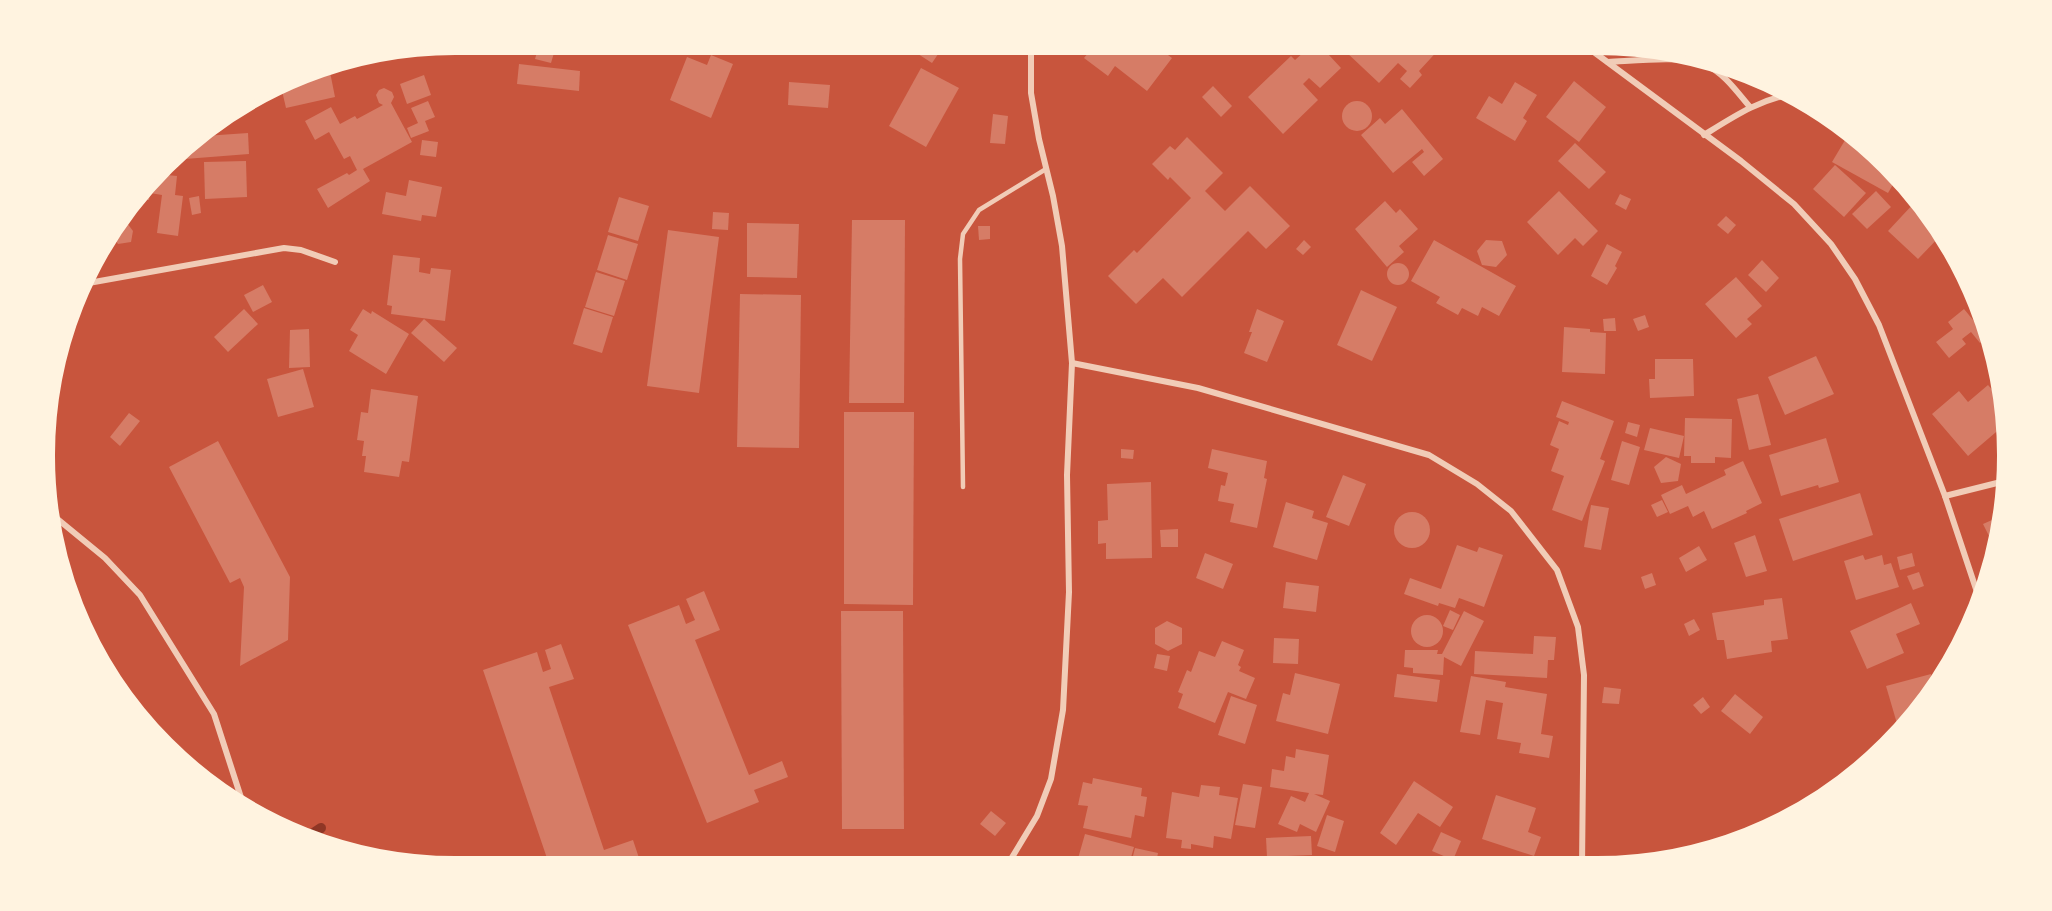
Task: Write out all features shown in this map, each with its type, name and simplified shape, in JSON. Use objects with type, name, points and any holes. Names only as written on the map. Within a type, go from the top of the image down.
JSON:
[{"type":"street","points":[[1013,860],[1037,816],[1051,779],[1063,710],[1069,592],[1067,475],[1072,363],[1062,246],[1031,93],[1032,51]]},
{"type":"street","points":[[1593,51],[1794,204],[1831,244],[1855,279],[1880,325],[1945,496],[1977,593]]},
{"type":"street","points":[[1607,62],[1686,62]]},
{"type":"street","points":[[1709,67],[1728,82],[1750,106]]},
{"type":"street","points":[[1704,135],[1750,106],[1782,96]]},
{"type":"street","points":[[90,282],[284,248],[301,250],[335,262]]},
{"type":"street","points":[[1072,363],[1198,387],[1429,455],[1477,484],[1511,511],[1557,570],[1578,627],[1584,675],[1582,860]]},
{"type":"street","points":[[1945,496],[2000,482]]},
{"type":"street","points":[[56,518],[105,558],[140,595],[214,714],[241,799]]},
{"type":"lane","points":[[963,487],[960,259],[963,234],[979,210],[1046,169]]},
{"type":"building","points":[[532,51],[567,51],[566,55],[554,53],[551,63],[535,59],[537,52]]},
{"type":"building","points":[[913,51],[940,51],[932,63]]},
{"type":"building","points":[[1090,51],[1163,51],[1172,58],[1147,91],[1115,66],[1108,76],[1084,58]]},
{"type":"building","points":[[1305,51],[1325,51],[1341,68],[1320,88],[1309,78],[1303,84],[1318,100],[1283,134],[1248,97],[1291,56],[1295,60]]},
{"type":"building","points":[[1345,51],[1437,51],[1419,71],[1422,75],[1410,88],[1400,79],[1407,71],[1398,63],[1379,83]]},
{"type":"building","points":[[711,55],[733,64],[711,118],[670,100],[687,57],[707,65]]},
{"type":"building","points":[[519,64],[580,71],[579,91],[517,84]]},
{"type":"building","points":[[921,68],[959,88],[926,147],[889,126]]},
{"type":"building","points":[[330,71],[335,97],[286,108],[282,91]]},
{"type":"building","points":[[424,75],[431,95],[407,104],[400,84]]},
{"type":"building","points":[[1574,81],[1606,107],[1579,142],[1546,117]]},
{"type":"building","points":[[789,82],[830,85],[828,108],[788,105]]},
{"type":"building","points":[[1515,82],[1537,95],[1523,118],[1527,121],[1515,141],[1476,118],[1489,96],[1502,104]]},
{"type":"building","points":[[1213,86],[1232,106],[1221,117],[1202,97]]},
{"type":"building","points":[[384,88],[392,92],[394,97],[391,103],[412,142],[363,169],[370,181],[328,208],[317,189],[357,170],[350,156],[344,159],[329,132],[315,140],[305,121],[331,107],[340,124],[355,116],[357,119],[383,105],[379,103],[376,95]]},
{"type":"building","points":[[428,101],[435,117],[425,121],[429,131],[411,138],[407,128],[418,123],[411,108]]},
{"type":"building","points":[[1357,101],[1363,102],[1371,110],[1371,122],[1363,130],[1357,131],[1351,130],[1343,122],[1342,116],[1343,110],[1351,102]]},
{"type":"building","points":[[1402,109],[1443,159],[1424,176],[1412,162],[1424,152],[1422,149],[1393,173],[1361,135],[1380,118],[1385,124]]},
{"type":"building","points":[[993,114],[1008,116],[1005,144],[990,143]]},
{"type":"building","points":[[248,133],[249,154],[185,159],[185,155],[208,136]]},
{"type":"building","points":[[1187,137],[1223,173],[1205,191],[1225,211],[1250,186],[1290,226],[1266,249],[1248,231],[1182,297],[1163,278],[1136,304],[1108,276],[1134,250],[1137,253],[1191,198],[1170,177],[1168,180],[1152,164],[1170,146],[1175,150]]},
{"type":"building","points":[[1846,138],[1894,182],[1888,193],[1832,162]]},
{"type":"building","points":[[422,140],[438,142],[436,157],[420,155]]},
{"type":"building","points":[[1575,143],[1606,172],[1589,189],[1558,161]]},
{"type":"building","points":[[246,161],[247,197],[205,199],[204,162]]},
{"type":"building","points":[[1835,165],[1866,193],[1844,217],[1813,189]]},
{"type":"building","points":[[164,175],[177,176],[175,195],[183,196],[178,236],[157,233],[162,195],[150,193],[149,200],[143,199]]},
{"type":"building","points":[[409,180],[442,187],[436,217],[422,215],[421,221],[382,214],[386,192],[406,196]]},
{"type":"building","points":[[1559,191],[1598,231],[1583,246],[1575,238],[1558,255],[1527,222]]},
{"type":"building","points":[[1876,191],[1891,207],[1867,229],[1852,214]]},
{"type":"building","points":[[1620,194],[1631,199],[1626,210],[1615,204]]},
{"type":"building","points":[[199,196],[201,213],[192,215],[189,198]]},
{"type":"building","points":[[619,197],[649,206],[638,241],[608,232]]},
{"type":"building","points":[[1385,201],[1396,213],[1400,209],[1418,229],[1399,246],[1404,252],[1387,267],[1355,229]]},
{"type":"building","points":[[1913,204],[1938,238],[1918,259],[1888,231]]},
{"type":"building","points":[[713,212],[729,213],[728,230],[712,229]]},
{"type":"building","points":[[1726,216],[1736,225],[1728,234],[1717,225]]},
{"type":"building","points":[[852,220],[905,220],[904,403],[849,403]]},
{"type":"building","points":[[127,223],[133,231],[131,242],[118,244],[114,239]]},
{"type":"building","points":[[747,223],[799,224],[797,278],[747,277]]},
{"type":"building","points":[[978,226],[990,226],[990,239],[979,240]]},
{"type":"building","points":[[668,230],[719,237],[699,393],[647,386]]},
{"type":"building","points":[[608,235],[638,244],[627,280],[597,270]]},
{"type":"building","points":[[1304,240],[1311,247],[1303,255],[1296,249]]},
{"type":"building","points":[[1434,240],[1516,286],[1499,316],[1482,307],[1478,316],[1462,308],[1458,315],[1436,303],[1440,297],[1411,281]]},
{"type":"building","points":[[1486,240],[1502,241],[1507,255],[1496,267],[1482,265],[1477,251]]},
{"type":"building","points":[[1607,244],[1622,252],[1615,266],[1617,268],[1607,285],[1591,276]]},
{"type":"building","points":[[393,255],[420,258],[419,272],[430,274],[431,268],[451,270],[445,321],[391,314],[392,306],[387,305]]},
{"type":"building","points":[[1762,260],[1779,278],[1766,292],[1748,275]]},
{"type":"building","points":[[1398,263],[1406,266],[1409,274],[1406,282],[1398,285],[1390,282],[1387,274],[1390,266]]},
{"type":"building","points":[[596,272],[625,281],[614,316],[585,307]]},
{"type":"building","points":[[1736,277],[1762,306],[1747,319],[1752,324],[1736,338],[1705,304]]},
{"type":"building","points":[[263,285],[272,302],[253,312],[244,295]]},
{"type":"building","points":[[1361,290],[1397,307],[1372,361],[1337,345]]},
{"type":"building","points":[[740,294],[801,295],[799,448],[737,447]]},
{"type":"building","points":[[584,308],[613,317],[602,353],[573,344]]},
{"type":"building","points":[[244,309],[258,324],[228,352],[214,337]]},
{"type":"building","points":[[363,309],[371,314],[372,311],[409,334],[386,374],[349,351],[358,335],[350,330]]},
{"type":"building","points":[[1257,309],[1284,321],[1267,362],[1244,353]]},
{"type":"building","points":[[1964,309],[1978,326],[1980,324],[1984,339],[1980,343],[1971,332],[1962,339],[1966,344],[1949,358],[1936,342],[1953,329],[1948,322]]},
{"type":"building","points":[[1645,315],[1649,327],[1638,331],[1633,319]]},
{"type":"building","points":[[1615,318],[1616,331],[1604,331],[1603,319]]},
{"type":"building","points":[[424,319],[457,348],[444,362],[411,333]]},
{"type":"building","points":[[1564,327],[1606,333],[1605,374],[1562,372]]},
{"type":"building","points":[[309,329],[310,367],[289,368],[290,330]]},
{"type":"building","points":[[1816,356],[1834,394],[1785,415],[1768,377]]},
{"type":"building","points":[[1655,359],[1693,359],[1694,396],[1650,398],[1649,379],[1655,379]]},
{"type":"building","points":[[303,369],[314,407],[278,417],[267,379]]},
{"type":"building","points":[[1988,385],[1996,395],[2000,429],[1968,456],[1932,414],[1959,391],[1968,402]]},
{"type":"building","points":[[371,389],[418,396],[409,462],[402,461],[399,477],[364,472],[366,456],[362,456],[364,441],[357,440],[361,412],[368,413]]},
{"type":"building","points":[[1758,394],[1771,445],[1749,450],[1737,399]]},
{"type":"building","points":[[1562,401],[1614,421],[1600,459],[1605,461],[1582,521],[1552,510],[1564,476],[1551,471],[1559,449],[1550,445],[1559,421],[1568,425],[1569,422],[1556,417]]},
{"type":"building","points":[[844,412],[914,412],[913,605],[844,604]]},
{"type":"building","points":[[129,413],[140,421],[120,446],[110,437]]},
{"type":"building","points":[[1685,418],[1732,419],[1731,458],[1715,457],[1715,463],[1691,463],[1691,456],[1684,456]]},
{"type":"building","points":[[1628,422],[1640,425],[1637,437],[1625,433]]},
{"type":"building","points":[[1650,428],[1684,436],[1679,458],[1644,450]]},
{"type":"building","points":[[1826,438],[1839,482],[1819,488],[1818,485],[1781,496],[1769,455]]},
{"type":"building","points":[[218,441],[290,577],[288,640],[240,666],[244,587],[240,578],[230,583],[169,467]]},
{"type":"building","points":[[1622,441],[1640,447],[1629,485],[1611,480]]},
{"type":"building","points":[[1121,449],[1134,450],[1133,459],[1121,458]]},
{"type":"building","points":[[1212,449],[1267,461],[1264,478],[1267,479],[1257,528],[1230,522],[1234,504],[1218,501],[1221,485],[1225,486],[1228,473],[1208,468]]},
{"type":"building","points":[[1666,457],[1681,464],[1678,481],[1661,483],[1654,467]]},
{"type":"building","points":[[1743,461],[1762,503],[1746,511],[1747,513],[1712,529],[1704,511],[1693,517],[1688,506],[1670,514],[1661,495],[1682,485],[1686,494],[1726,475],[1724,470]]},
{"type":"building","points":[[1343,475],[1366,484],[1349,526],[1326,517]]},
{"type":"building","points":[[1151,482],[1152,558],[1106,559],[1106,543],[1098,544],[1098,521],[1108,520],[1107,484]]},
{"type":"building","points":[[1860,493],[1873,535],[1793,561],[1779,519]]},
{"type":"building","points":[[1662,500],[1668,512],[1657,517],[1651,505]]},
{"type":"building","points":[[1286,502],[1314,511],[1312,518],[1328,523],[1317,560],[1273,547]]},
{"type":"building","points":[[1591,505],[1609,508],[1601,550],[1584,547]]},
{"type":"building","points":[[1412,512],[1425,517],[1430,530],[1425,543],[1412,548],[1399,543],[1394,530],[1399,517]]},
{"type":"building","points":[[1996,518],[1991,541],[1983,524]]},
{"type":"building","points":[[1178,529],[1178,547],[1161,547],[1160,530]]},
{"type":"building","points":[[1755,535],[1767,571],[1746,577],[1734,543]]},
{"type":"building","points":[[1457,545],[1477,552],[1479,547],[1503,555],[1484,607],[1459,598],[1455,608],[1439,603],[1438,606],[1404,594],[1410,578],[1441,589]]},
{"type":"building","points":[[1699,546],[1707,560],[1686,572],[1679,558]]},
{"type":"building","points":[[1205,553],[1233,564],[1223,589],[1196,578]]},
{"type":"building","points":[[1912,553],[1915,566],[1900,570],[1897,557]]},
{"type":"building","points":[[1863,555],[1865,560],[1882,555],[1884,565],[1891,563],[1899,587],[1856,600],[1844,561]]},
{"type":"building","points":[[1919,572],[1924,586],[1913,590],[1907,576]]},
{"type":"building","points":[[1652,573],[1656,585],[1645,589],[1641,577]]},
{"type":"building","points":[[1286,582],[1319,586],[1316,612],[1283,608]]},
{"type":"building","points":[[704,591],[720,630],[695,640],[749,775],[782,761],[788,777],[754,790],[759,802],[707,823],[628,625],[679,605],[686,624],[695,620],[686,599]]},
{"type":"building","points":[[1782,598],[1788,639],[1771,641],[1772,652],[1727,659],[1724,640],[1717,640],[1712,613],[1764,605],[1764,600]]},
{"type":"building","points":[[1911,603],[1920,624],[1896,634],[1904,653],[1867,669],[1850,631]]},
{"type":"building","points":[[1450,610],[1460,615],[1453,630],[1443,626]]},
{"type":"building","points":[[841,611],[903,611],[904,829],[842,829]]},
{"type":"building","points":[[1464,611],[1484,621],[1461,666],[1444,657],[1443,675],[1413,673],[1413,668],[1404,667],[1405,650],[1438,650],[1437,654],[1442,654]]},
{"type":"building","points":[[1427,615],[1439,619],[1443,631],[1439,643],[1427,647],[1415,643],[1411,631],[1415,619]]},
{"type":"building","points":[[1694,619],[1700,630],[1689,636],[1684,624]]},
{"type":"building","points":[[1167,621],[1182,628],[1182,644],[1168,651],[1155,644],[1155,628]]},
{"type":"building","points":[[1534,636],[1556,637],[1554,660],[1548,660],[1547,678],[1474,674],[1475,651],[1533,654]]},
{"type":"building","points":[[1274,638],[1299,639],[1298,664],[1273,663]]},
{"type":"building","points":[[1222,641],[1244,650],[1238,665],[1241,667],[1239,671],[1255,678],[1246,699],[1228,692],[1215,723],[1178,708],[1183,694],[1178,692],[1187,670],[1191,672],[1199,651],[1215,657]]},
{"type":"building","points":[[561,644],[574,679],[549,687],[604,850],[633,840],[640,860],[548,860],[483,670],[537,652],[543,672],[551,669],[545,650]]},
{"type":"building","points":[[1157,654],[1170,656],[1167,671],[1154,668]]},
{"type":"building","points":[[1295,673],[1340,684],[1328,734],[1276,721],[1283,693],[1290,695]]},
{"type":"building","points":[[1397,674],[1440,680],[1437,702],[1394,697]]},
{"type":"building","points":[[1931,674],[1933,681],[1898,726],[1886,686]]},
{"type":"building","points":[[1471,676],[1506,682],[1505,687],[1547,694],[1541,734],[1553,736],[1549,758],[1519,753],[1521,743],[1497,739],[1503,703],[1486,700],[1480,735],[1460,732]]},
{"type":"building","points":[[1604,687],[1621,689],[1619,704],[1602,703]]},
{"type":"building","points":[[1735,694],[1763,717],[1750,734],[1721,711]]},
{"type":"building","points":[[1231,696],[1257,705],[1245,744],[1218,735]]},
{"type":"building","points":[[1703,697],[1710,707],[1701,714],[1693,705]]},
{"type":"building","points":[[1296,749],[1329,755],[1323,795],[1314,794],[1330,801],[1316,832],[1300,824],[1297,832],[1278,824],[1291,796],[1305,802],[1309,793],[1270,787],[1272,769],[1284,771],[1286,756],[1295,758]]},
{"type":"building","points":[[1093,778],[1142,788],[1141,796],[1147,797],[1144,817],[1135,815],[1131,838],[1083,828],[1088,806],[1078,805],[1083,782],[1092,784]]},
{"type":"building","points":[[1414,781],[1453,807],[1440,827],[1418,813],[1396,845],[1380,833]]},
{"type":"building","points":[[1243,784],[1262,787],[1255,828],[1235,825]]},
{"type":"building","points":[[1201,785],[1220,787],[1219,795],[1238,798],[1231,839],[1214,836],[1213,848],[1191,844],[1191,849],[1181,848],[1182,840],[1166,838],[1172,792],[1199,797]]},
{"type":"building","points":[[1496,795],[1536,808],[1528,832],[1541,837],[1534,856],[1482,839]]},
{"type":"building","points":[[991,811],[1006,823],[995,836],[980,824]]},
{"type":"building","points":[[1327,815],[1344,821],[1335,852],[1317,846]]},
{"type":"building","points":[[1441,832],[1461,841],[1453,860],[1432,851]]},
{"type":"building","points":[[1085,834],[1134,847],[1130,860],[1078,860]]},
{"type":"building","points":[[1311,836],[1312,855],[1267,857],[1266,838]]},
{"type":"building","points":[[1135,848],[1158,853],[1157,860],[1132,860]]},
{"type":"waterway","points":[[312,834],[321,828]]}]
